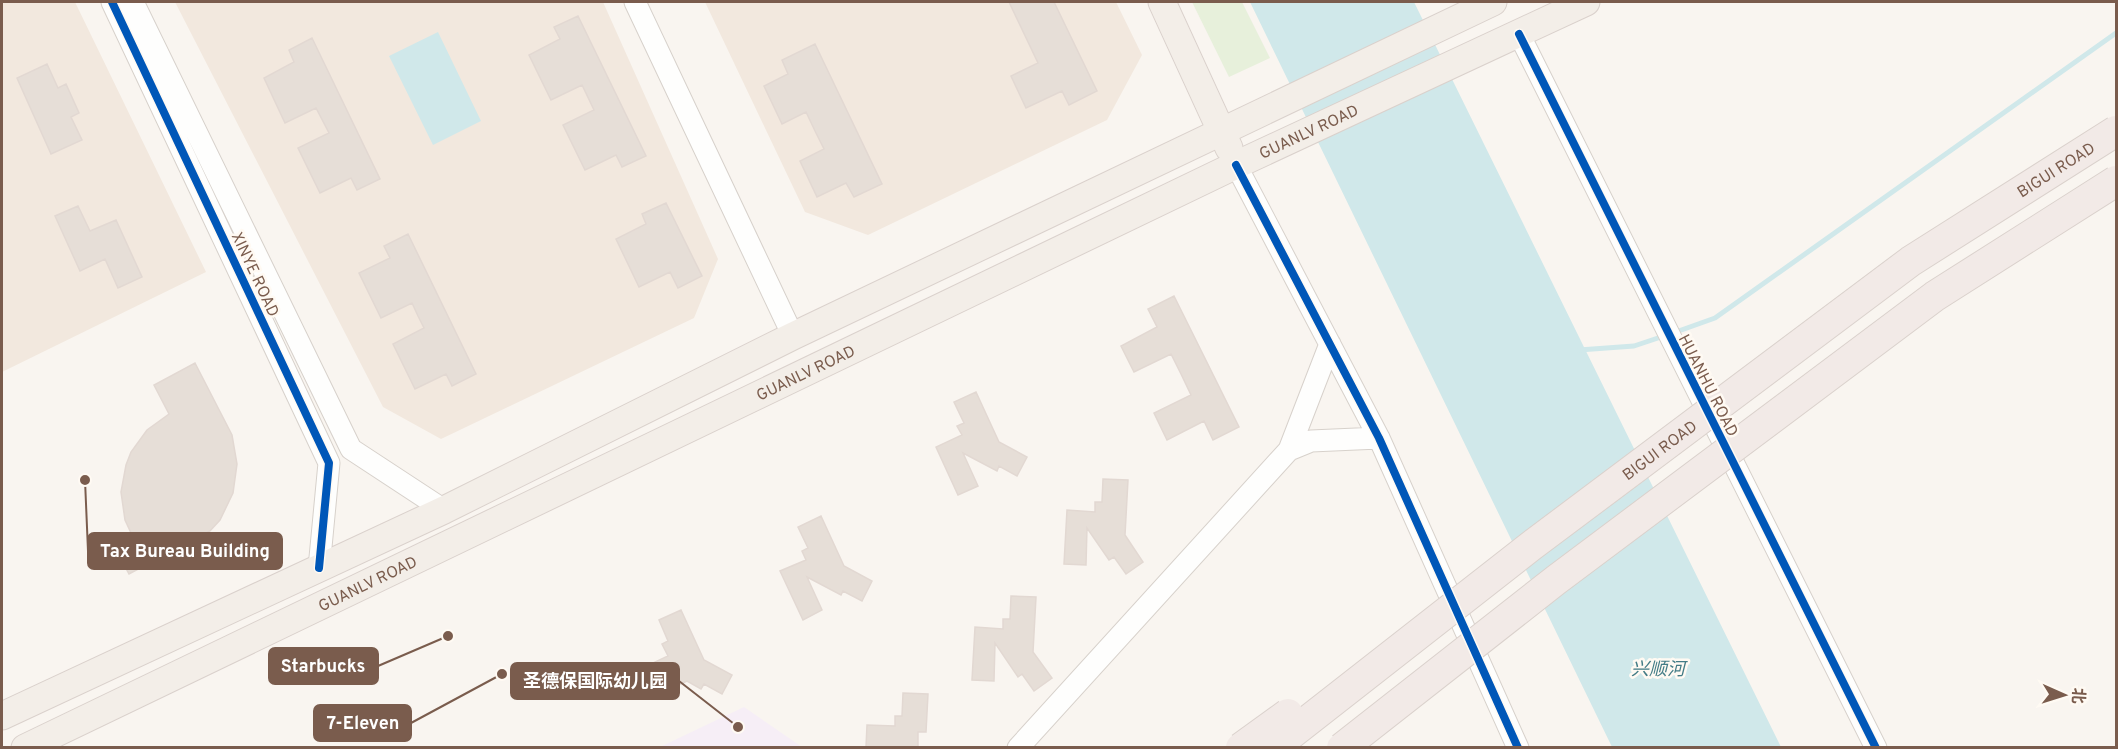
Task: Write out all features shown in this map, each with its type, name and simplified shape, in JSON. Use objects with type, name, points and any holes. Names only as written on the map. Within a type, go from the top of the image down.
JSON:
[{"type":"highway","name":"BIGUI ROAD","points":[[1273,747],[1563,522],[1911,261],[2116,131]]},
{"type":"highway","points":[[1342,747],[1556,580],[1935,296],[2116,182]]},
{"type":"highway","points":[[1241,747],[1563,522]]},
{"type":"main road","points":[[1162,2],[1236,165]]},
{"type":"main road","name":"GUANLV ROAD","points":[[2,716],[444,510],[793,336],[1493,2]]},
{"type":"main road","points":[[1504,2],[1519,34]]},
{"type":"main road","name":"GUANLV ROAD","points":[[25,747],[1236,165],[1586,2]]},
{"type":"street","name":"XINYE ROAD","points":[[112,2],[329,463],[319,568]]},
{"type":"street","name":"XINYE ROAD","points":[[133,2],[351,449],[444,510]]},
{"type":"street","points":[[635,2],[793,336]]},
{"type":"street","name":"HUANHU ROAD","points":[[1519,34],[1876,747]]},
{"type":"street","points":[[1236,165],[1379,438],[1518,747]]},
{"type":"street","points":[[1018,747],[1289,450],[1330,344]]},
{"type":"street","points":[[1289,450],[1311,441],[1379,438]]},
{"type":"shaded area","points":[[2,2],[75,2],[206,272],[2,372]]},
{"type":"shaded area","points":[[175,2],[603,2],[718,259],[694,318],[441,439],[383,407]]},
{"type":"shaded area","points":[[705,2],[1116,2],[1142,55],[1107,120],[868,235],[805,212]]},
{"type":"shaded area","points":[[744,707],[802,747],[660,747]]},
{"type":"green space","points":[[1192,2],[1242,2],[1270,58],[1229,77]]},
{"type":"water","name":"兴顺河","points":[[1250,2],[1414,2],[1781,747],[1612,747]]},
{"type":"water","points":[[438,32],[481,121],[433,145],[389,56]]},
{"type":"building","points":[[1009,2],[1054,2],[1097,91],[1069,105],[1062,91],[1026,108],[1011,76],[1038,63]]},
{"type":"building","points":[[578,16],[646,156],[622,167],[616,155],[585,170],[563,125],[594,110],[582,85],[551,100],[529,55],[560,39],[554,27]]},
{"type":"building","points":[[312,38],[380,179],[357,190],[351,178],[320,193],[298,148],[329,133],[316,108],[285,123],[264,78],[294,62],[289,50]]},
{"type":"building","points":[[815,44],[882,184],[854,197],[846,183],[817,197],[800,161],[824,149],[806,112],[782,124],[764,86],[788,74],[782,60]]},
{"type":"building","points":[[47,64],[58,88],[66,84],[79,113],[71,117],[82,140],[51,154],[17,78]]},
{"type":"building","points":[[666,203],[702,276],[678,288],[670,272],[639,287],[616,239],[646,224],[642,214]]},
{"type":"building","points":[[78,206],[90,231],[116,220],[142,277],[118,288],[105,259],[80,271],[55,216]]},
{"type":"building","points":[[408,234],[476,374],[452,386],[446,374],[415,389],[393,344],[424,328],[412,303],[381,318],[359,273],[390,258],[384,246]]},
{"type":"building","points":[[1174,296],[1239,427],[1213,440],[1204,421],[1167,440],[1154,413],[1191,395],[1181,374],[1171,354],[1134,372],[1121,346],[1157,327],[1148,309]]},
{"type":"building","points":[[195,363],[232,435],[237,464],[233,493],[220,520],[210,531],[129,574],[112,542],[131,533],[125,520],[121,492],[126,465],[131,452],[147,430],[169,414],[154,385]]},
{"type":"building","points":[[976,392],[999,442],[1027,457],[1017,476],[999,466],[997,471],[963,453],[978,486],[958,495],[936,447],[962,435],[957,426],[964,423],[954,402]]},
{"type":"building","points":[[1103,479],[1128,480],[1125,535],[1143,562],[1126,574],[1114,557],[1109,560],[1087,528],[1086,565],[1064,564],[1067,510],[1095,512],[1095,502],[1102,502]]},
{"type":"building","points":[[821,516],[844,566],[872,581],[862,601],[843,591],[841,595],[807,577],[822,610],[803,620],[780,571],[806,560],[802,551],[808,548],[798,527]]},
{"type":"building","points":[[1011,596],[1036,597],[1033,652],[1052,678],[1034,691],[1022,674],[1018,677],[995,643],[994,681],[972,680],[975,627],[1003,629],[1003,619],[1010,619]]},
{"type":"building","points":[[681,610],[704,660],[732,675],[722,694],[704,684],[701,689],[687,681],[649,699],[636,671],[668,656],[662,644],[668,641],[659,620]]},
{"type":"building","points":[[903,693],[928,694],[926,732],[918,732],[918,747],[866,747],[867,725],[895,726],[895,716],[902,716]]},
{"type":"waterway","points":[[1673,333],[1715,318],[2116,33]]},
{"type":"waterway","points":[[1579,350],[1634,346],[1664,336]]},
{"type":"cycle path","points":[[112,2],[329,463],[319,568]]},
{"type":"cycle path","points":[[1519,34],[1876,748]]},
{"type":"cycle path","points":[[1236,165],[1379,438],[1518,748]]},
{"type":"place","name":"Tax Bureau Building","points":[[85,480]]},
{"type":"place","name":"Starbucks","points":[[448,636]]},
{"type":"place","name":"7-Eleven","points":[[502,674]]},
{"type":"place","name":"圣德保国际幼儿园","points":[[738,727]]}]
